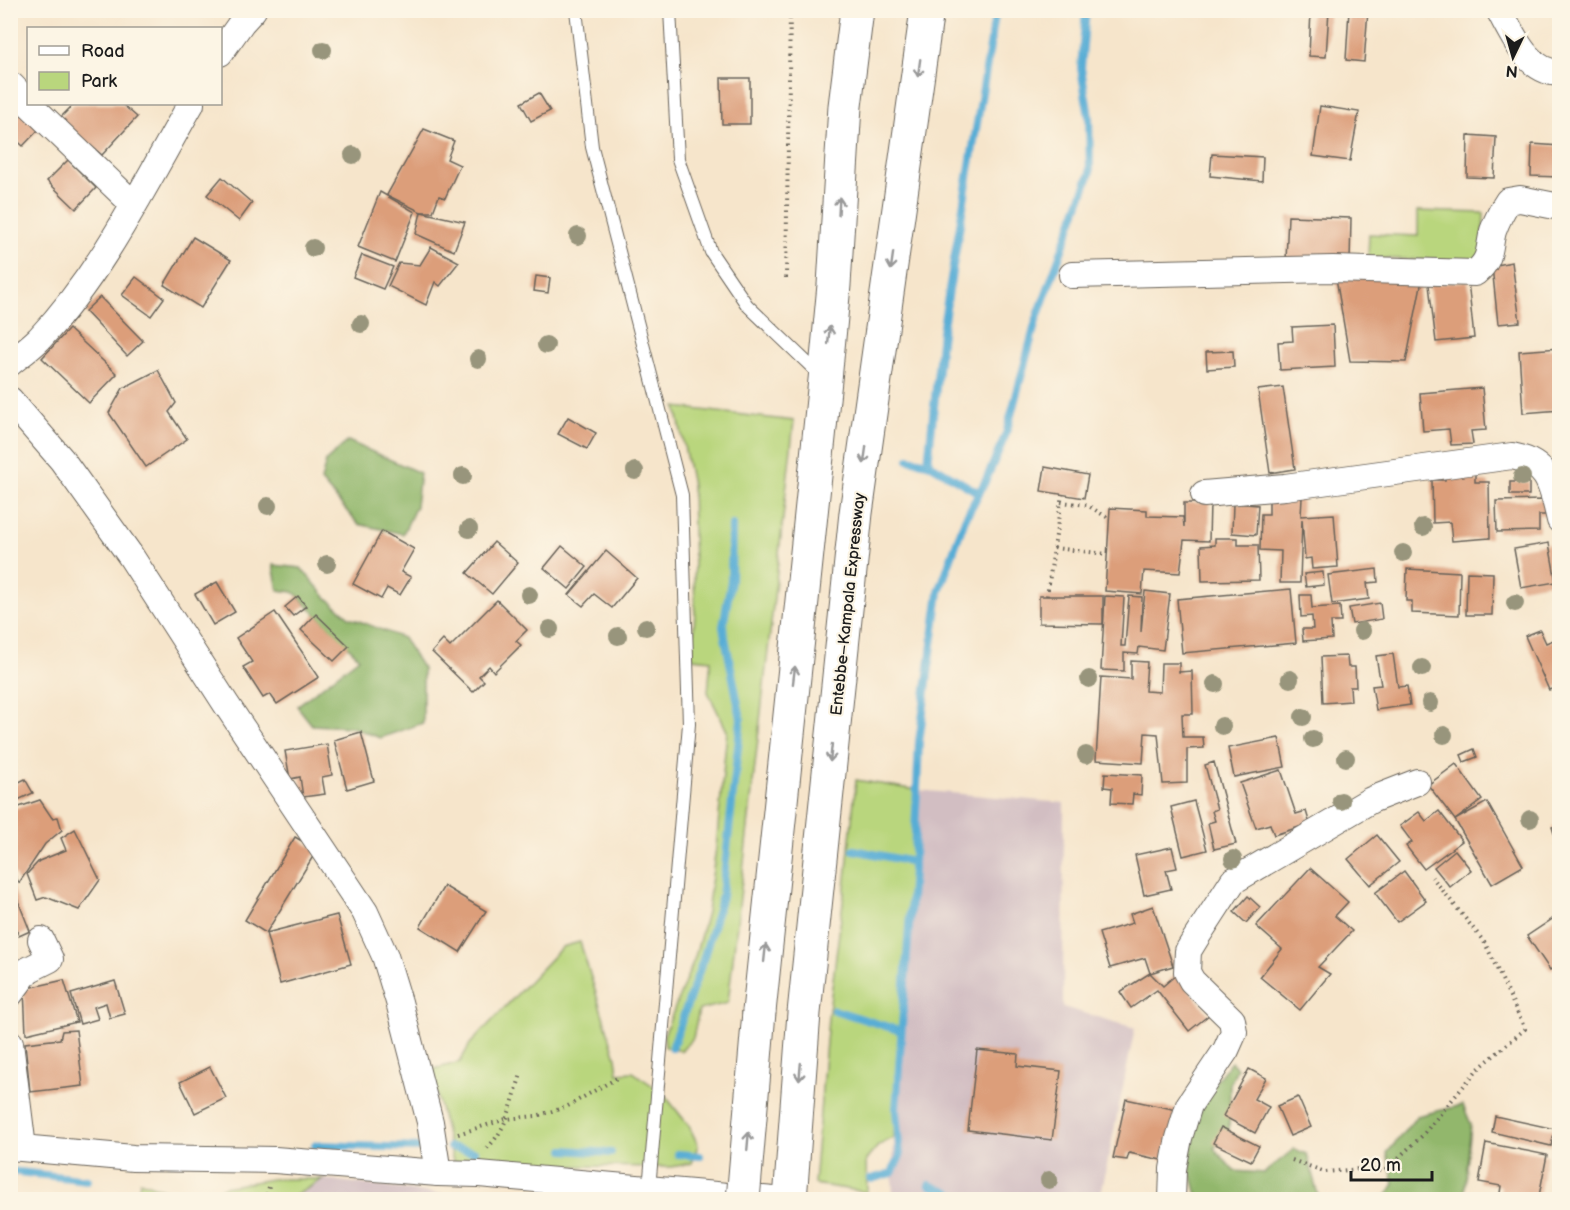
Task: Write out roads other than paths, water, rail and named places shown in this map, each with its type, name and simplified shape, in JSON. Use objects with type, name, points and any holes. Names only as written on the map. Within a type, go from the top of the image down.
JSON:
[{"type":"highway","points":[[743,1200],[759,1012],[825,380],[834,285],[845,106],[857,10]]},
{"type":"highway","name":"Entebbe–Kampala Expressway","points":[[790,1200],[804,1013],[856,513],[927,10]]},
{"type":"street","points":[[222,50],[253,10]]},
{"type":"street","points":[[1499,10],[1526,55],[1539,68],[1560,73]]},
{"type":"street","points":[[30,105],[134,204]]},
{"type":"street","points":[[10,363],[38,340],[66,308],[99,263],[190,105]]},
{"type":"street","points":[[1072,275],[1333,269],[1475,273],[1487,260],[1493,232],[1508,201],[1520,199],[1560,207]]},
{"type":"street","points":[[10,400],[62,460],[130,555],[365,912],[385,956],[434,1143],[438,1173]]},
{"type":"street","points":[[1204,494],[1285,487],[1512,456],[1528,459],[1539,466],[1553,492],[1560,520]]},
{"type":"street","points":[[1172,1200],[1173,1169],[1189,1105],[1226,1050],[1234,1032],[1232,1020],[1192,981],[1187,972],[1188,951],[1233,881],[1371,800],[1417,782]]},
{"type":"street","points":[[10,994],[28,970],[50,959],[41,940]]},
{"type":"street","points":[[10,1043],[17,1148],[133,1158],[275,1160],[438,1173],[479,1174],[704,1196],[774,1200]]},
{"type":"lane","points":[[576,10],[592,147],[682,495],[689,724],[649,1189]]},
{"type":"lane","points":[[670,10],[678,159],[711,252],[747,305],[825,380]]},
{"type":"waterway","points":[[928,463],[942,332],[996,10]]},
{"type":"waterway","points":[[871,1179],[892,1173],[900,1156],[896,1110],[914,856],[919,742],[939,592],[965,519],[986,480],[1006,434],[1036,321],[1090,173],[1089,117],[1081,68],[1086,10]]},
{"type":"waterway","points":[[909,459],[928,463],[979,493]]},
{"type":"waterway","points":[[672,1048],[703,960],[722,896],[741,719],[723,627],[731,581],[732,525]]},
{"type":"waterway","points":[[854,850],[913,862]]},
{"type":"waterway","points":[[834,1010],[901,1031]]},
{"type":"waterway","points":[[315,1145],[424,1148]]},
{"type":"waterway","points":[[450,1147],[475,1152]]},
{"type":"waterway","points":[[564,1150],[611,1153]]},
{"type":"waterway","points":[[678,1154],[700,1156]]},
{"type":"waterway","points":[[10,1171],[87,1180]]},
{"type":"waterway","points":[[930,1185],[965,1200]]}]
